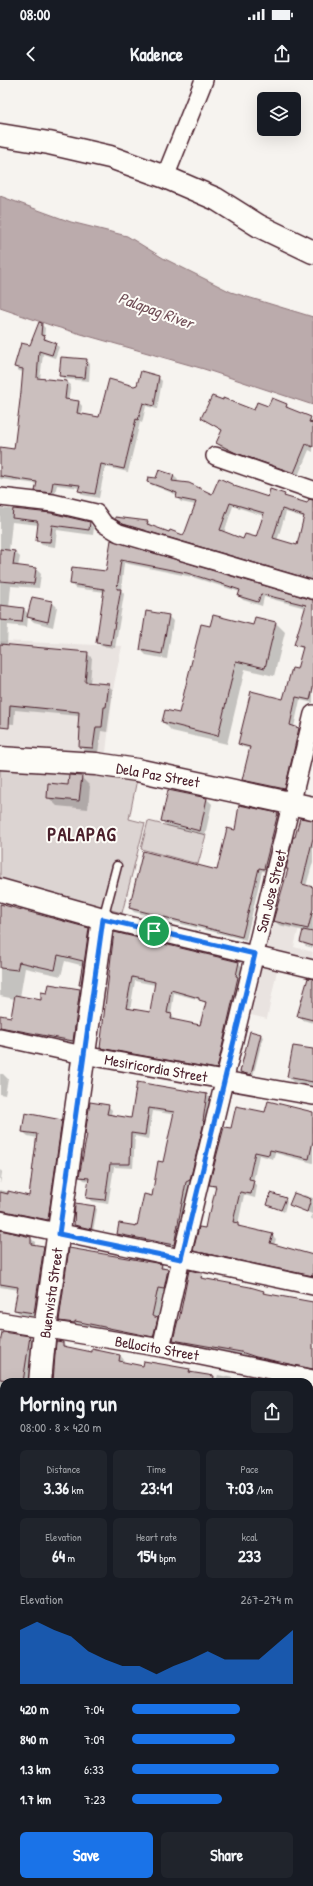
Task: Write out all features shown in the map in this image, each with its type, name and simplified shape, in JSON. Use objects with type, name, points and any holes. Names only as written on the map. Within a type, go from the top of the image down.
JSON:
[{"type":"street","points":[[165,177],[204,80]]},
{"type":"street","points":[[0,135],[49,143],[110,157],[165,177],[216,199],[259,226],[313,252]]},
{"type":"street","points":[[215,456],[313,490]]},
{"type":"street","points":[[0,497],[53,503],[96,513],[104,524],[119,533],[313,590]]},
{"type":"street","name":"San Jose Street","points":[[161,1348],[255,954],[303,805],[313,714]]},
{"type":"street","name":"Dela Paz Street","points":[[0,758],[96,764],[130,769],[303,805]]},
{"type":"street","points":[[0,890],[103,919],[313,969]]},
{"type":"street","name":"Buenvista Street","points":[[40,1378],[45,1329],[103,919]]},
{"type":"street","name":"Mesiricordia Street","points":[[0,1037],[83,1055],[225,1079],[313,1096]]},
{"type":"street","points":[[0,1220],[59,1234],[313,1286]]},
{"type":"street","name":"Bellocito Street","points":[[0,1321],[161,1348],[308,1378]]},
{"type":"lane","points":[[103,919],[117,866]]},
{"type":"shaded area","points":[[0,641],[122,646],[114,684],[106,752],[0,745]]},
{"type":"shaded area","points":[[0,763],[137,779],[129,819],[145,823],[122,913],[0,880]]},
{"type":"shaded area","points":[[148,821],[206,835],[198,864],[141,849]]},
{"type":"shaded area","points":[[272,921],[299,927],[294,947],[313,952],[312,961],[265,950]]},
{"type":"shaded area","points":[[262,966],[277,970],[267,1019],[251,1015]]},
{"type":"water","name":"Palapag River","points":[[0,196],[71,222],[127,236],[163,258],[231,292],[313,317],[313,405],[204,369],[53,326],[0,308]]},
{"type":"building","points":[[39,322],[42,323],[41,335],[45,336],[44,339],[56,343],[52,355],[39,351],[37,378],[67,381],[65,399],[79,401],[77,413],[99,417],[109,379],[134,386],[137,385],[141,371],[159,376],[154,406],[143,403],[138,420],[136,419],[124,469],[101,464],[95,494],[78,491],[80,485],[53,482],[51,493],[35,491],[37,482],[0,476],[0,447],[14,449],[23,369],[14,367],[21,343],[30,345]]},
{"type":"building","points":[[61,357],[87,359],[85,378],[59,376]]},
{"type":"building","points":[[212,396],[223,400],[223,398],[254,410],[257,402],[268,406],[272,398],[287,404],[286,407],[311,417],[309,422],[313,423],[313,447],[306,444],[294,473],[236,453],[216,443],[222,430],[201,418]]},
{"type":"building","points":[[159,470],[174,475],[172,481],[189,483],[212,494],[219,478],[234,486],[268,497],[270,489],[285,494],[284,496],[307,503],[309,499],[313,500],[313,580],[123,524],[115,519],[115,517],[148,521],[147,524],[169,532],[170,530],[183,535],[196,502],[176,498],[177,493],[147,482],[148,477],[156,478]],"holes":[[[230,503],[264,513],[256,537],[245,534],[243,539],[220,530]],[[282,509],[304,516],[297,545],[273,538]]]},
{"type":"building","points":[[13,509],[51,513],[90,522],[89,530],[52,525],[50,542],[36,541],[37,521],[12,518]]},
{"type":"building","points":[[111,540],[313,600],[313,688],[310,700],[296,697],[290,725],[299,728],[285,789],[242,780],[250,747],[238,744],[251,691],[283,699],[292,668],[297,669],[303,647],[294,645],[306,605],[261,594],[258,602],[238,596],[240,590],[187,573],[121,560],[117,589],[121,589],[111,645],[96,643],[104,589],[70,584],[72,567],[106,571]]},
{"type":"building","points":[[0,549],[15,551],[13,565],[36,568],[34,584],[0,581]]},
{"type":"building","points":[[32,597],[52,601],[48,622],[27,617]]},
{"type":"building","points":[[0,605],[24,608],[22,622],[0,620]]},
{"type":"building","points":[[146,611],[169,615],[162,654],[140,650]]},
{"type":"building","points":[[213,615],[253,625],[255,617],[276,622],[265,668],[236,661],[218,736],[162,722],[165,710],[179,713],[201,624],[210,626]]},
{"type":"building","points":[[0,644],[88,652],[85,682],[109,684],[106,707],[104,707],[102,727],[96,727],[93,748],[79,747],[79,712],[10,705],[9,728],[0,727]]},
{"type":"building","points":[[69,775],[82,776],[79,801],[47,798],[48,783],[68,785]]},
{"type":"building","points":[[168,790],[207,798],[200,831],[161,821]]},
{"type":"building","points":[[239,805],[278,813],[264,869],[259,868],[242,937],[129,908],[143,851],[217,870],[227,828],[235,830]]},
{"type":"building","points":[[300,818],[313,820],[313,838],[302,884],[313,887],[313,909],[308,929],[273,921],[288,869],[286,869],[293,837],[295,837]]},
{"type":"building","points":[[0,904],[89,928],[81,985],[79,985],[83,961],[58,955],[55,970],[19,962],[17,970],[0,968]]},
{"type":"building","points":[[303,930],[313,932],[313,946],[300,942]]},
{"type":"building","points":[[114,932],[239,962],[236,976],[238,977],[217,1069],[100,1048]],"holes":[[[132,977],[155,982],[150,1012],[126,1008]],[[171,990],[199,998],[199,1000],[206,1002],[200,1025],[171,1019],[172,1014],[167,1013]]]},
{"type":"building","points":[[308,978],[313,979],[313,1020],[297,1016]]},
{"type":"building","points":[[49,984],[80,989],[73,1041],[0,1027],[0,1015],[11,1017],[15,995],[41,1000],[41,992],[47,993]]},
{"type":"building","points":[[250,1031],[261,1034],[251,1075],[240,1072]]},
{"type":"building","points":[[293,1046],[313,1049],[313,1082],[287,1077]]},
{"type":"building","points":[[137,1082],[207,1094],[204,1122],[190,1180],[186,1182],[174,1245],[117,1234],[119,1223],[137,1226],[144,1194],[152,1196],[158,1161],[163,1162],[174,1112],[149,1108],[145,1135],[131,1133],[130,1164],[110,1164],[105,1200],[86,1198],[89,1178],[79,1177],[87,1134],[85,1134],[90,1102],[109,1105],[107,1114],[131,1118]]},
{"type":"building","points":[[268,1101],[313,1112],[313,1141],[309,1159],[270,1150],[269,1155],[255,1152],[249,1179],[254,1180],[251,1194],[240,1192],[233,1222],[238,1223],[238,1226],[273,1234],[270,1243],[313,1255],[313,1276],[193,1251],[199,1227],[205,1228],[208,1213],[210,1213],[216,1186],[209,1185],[224,1127],[231,1128],[236,1106],[265,1112]]},
{"type":"building","points":[[25,1113],[62,1120],[48,1220],[0,1210],[0,1192],[8,1194],[8,1191],[29,1196],[37,1134],[22,1132]]},
{"type":"building","points":[[271,1193],[286,1198],[281,1210],[267,1205]]},
{"type":"building","points":[[294,1193],[311,1199],[307,1212],[289,1205]]},
{"type":"building","points":[[75,1203],[95,1206],[91,1229],[74,1225]]},
{"type":"building","points":[[0,1230],[31,1237],[31,1244],[44,1246],[34,1313],[14,1310],[18,1287],[0,1284]]},
{"type":"building","points":[[69,1248],[162,1264],[161,1268],[168,1269],[164,1289],[158,1288],[152,1316],[158,1318],[153,1337],[75,1321],[75,1323],[59,1321]]},
{"type":"building","points":[[189,1270],[202,1273],[201,1278],[250,1287],[264,1291],[263,1293],[313,1302],[313,1369],[256,1357],[241,1352],[173,1340],[179,1320]]},
{"type":"building","points":[[2,1332],[30,1336],[24,1378],[0,1378],[0,1345]]},
{"type":"building","points":[[56,1341],[63,1342],[63,1346],[92,1352],[92,1349],[120,1355],[119,1361],[143,1366],[144,1361],[190,1369],[189,1372],[214,1376],[214,1378],[53,1378]]},
{"type":"district","name":"PALAPAG","points":[[82,834]]},
{"type":"route","points":[[103,919],[154,931],[255,954],[181,1259],[59,1234],[103,919]]}]
